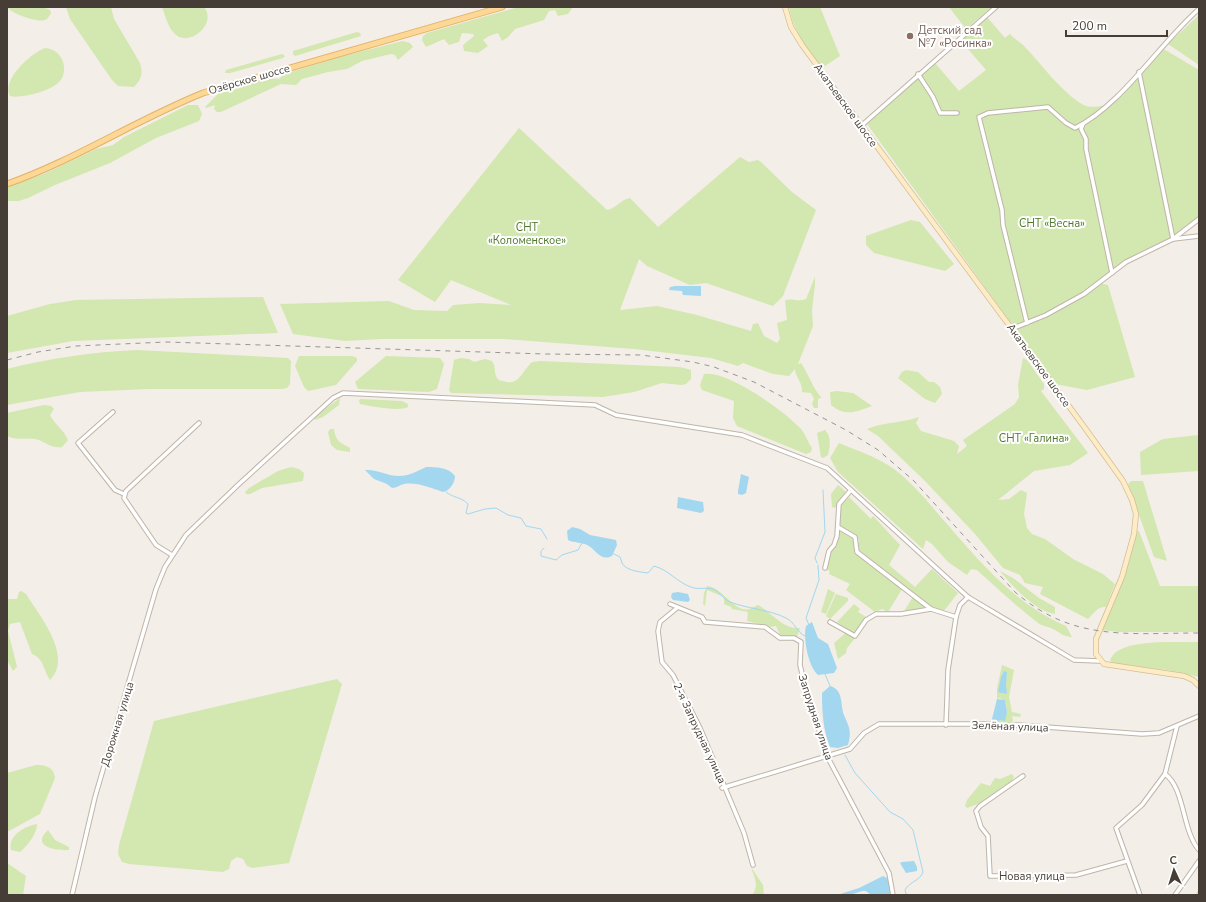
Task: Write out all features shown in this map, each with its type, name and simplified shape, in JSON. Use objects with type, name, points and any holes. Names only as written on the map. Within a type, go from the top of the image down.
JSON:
[{"type":"main road","name":"Озёрское шоссе","points":[[7,184],[38,173],[178,103],[202,93],[502,7]]},
{"type":"main road","name":"Акатьевское шоссе","points":[[785,7],[794,33],[1123,481],[1132,500],[1136,514],[1135,527],[1122,576],[1096,639],[1096,654],[1099,661]]},
{"type":"main road","points":[[1099,661],[1104,664],[1184,676],[1193,680],[1199,686]]},
{"type":"street","points":[[861,126],[918,74],[996,7]]},
{"type":"street","points":[[1027,323],[1003,225],[1002,210],[979,117],[988,113],[1048,107],[1066,123],[1075,128],[1083,124],[1105,107],[1139,72],[1174,32],[1199,9]]},
{"type":"street","points":[[1139,72],[1173,239]]},
{"type":"street","points":[[918,74],[933,97],[940,113],[957,113]]},
{"type":"street","points":[[1083,124],[1082,129],[1086,139],[1086,149],[1112,273]]},
{"type":"street","points":[[1014,328],[1046,315],[1084,294],[1126,262],[1173,239],[1199,219]]},
{"type":"street","points":[[1173,239],[1199,236]]},
{"type":"street","name":"Дорожная улица","points":[[72,895],[95,797],[156,589],[172,555],[186,535],[238,485],[333,398],[342,393],[595,405],[616,415],[742,435],[827,468],[968,597],[1074,660],[1099,661]]},
{"type":"street","points":[[113,412],[78,443],[115,490],[124,494]]},
{"type":"street","points":[[172,555],[156,545],[124,498],[124,494],[126,490],[199,423]]},
{"type":"street","points":[[825,568],[829,551],[834,545],[838,526],[839,504],[851,490]]},
{"type":"street","points":[[838,526],[855,538],[857,552],[931,609],[956,617]]},
{"type":"street","points":[[946,725],[948,670],[956,617],[960,605],[968,597]]},
{"type":"street","name":"Запрудная улица","points":[[670,604],[702,617],[705,622],[765,627],[780,638],[794,638],[801,642],[800,665],[827,756],[889,873],[893,895]]},
{"type":"street","name":"2-я Запрудная улица","points":[[677,608],[660,622],[658,631],[662,662],[673,676],[700,728],[723,787],[744,833],[753,865]]},
{"type":"street","points":[[830,622],[855,636],[866,620],[876,614],[901,614],[931,609]]},
{"type":"street","name":"Зелёная улица","points":[[723,787],[850,749],[864,733],[879,724],[1018,725],[1142,734],[1159,733],[1199,716]]},
{"type":"street","points":[[1140,895],[1116,828],[1142,805],[1165,774],[1177,726]]},
{"type":"street","points":[[1165,774],[1170,778],[1175,786],[1191,835],[1199,850]]},
{"type":"street","name":"Новая улица","points":[[1023,776],[980,806],[976,811],[981,827],[988,836],[990,876],[1076,875],[1127,861]]},
{"type":"street","points":[[1175,895],[1199,861]]},
{"type":"green space","points":[[7,7],[45,8],[50,10],[51,13],[46,20],[41,21],[18,15]]},
{"type":"green space","points":[[66,7],[111,7],[114,19],[140,63],[141,76],[134,87],[118,86],[112,80],[70,19]]},
{"type":"green space","points":[[162,7],[204,7],[207,14],[207,20],[200,32],[187,38],[180,37],[170,28]]},
{"type":"green space","points":[[519,7],[573,7],[568,14],[558,16],[555,10],[549,11],[544,20],[515,29],[502,41],[498,33],[489,36],[483,40],[488,46],[478,53],[464,51],[463,45],[474,36],[473,34],[462,33],[459,42],[449,45],[444,39],[426,47],[422,40],[423,36],[427,33]]},
{"type":"green space","points":[[789,7],[820,7],[840,56],[822,68],[806,47],[794,24]]},
{"type":"green space","points":[[949,7],[992,7],[966,29]]},
{"type":"green space","points":[[1199,15],[1199,65],[1168,44]]},
{"type":"green space","name":"СНТ «Весна»","points":[[987,17],[1005,38],[1010,34],[1024,46],[1061,87],[1088,107],[1107,105],[1162,48],[1199,70],[1199,219],[1173,239],[1126,262],[1099,283],[1108,285],[1135,377],[1087,390],[1055,384],[867,124],[935,63],[959,91],[986,70],[961,41]]},
{"type":"green space","points":[[357,32],[360,33],[361,36],[295,56],[293,54],[293,51]]},
{"type":"green space","points":[[403,41],[410,43],[413,47],[398,60],[395,55],[391,54],[362,61],[347,69],[302,79],[296,85],[281,84],[221,112],[217,112],[214,109],[215,105],[205,107],[219,93],[231,91],[251,82],[269,78],[279,79],[284,74],[343,56]]},
{"type":"green space","points":[[45,48],[52,49],[61,57],[64,68],[62,79],[49,89],[27,95],[15,97],[10,96],[8,90],[13,75],[32,55]]},
{"type":"green space","points":[[282,54],[285,56],[283,58],[230,73],[225,73],[226,70]]},
{"type":"green space","points":[[188,105],[198,105],[202,114],[199,121],[156,138],[110,163],[55,185],[28,198],[19,201],[7,201],[7,187],[46,173],[96,149],[113,145],[124,137]]},
{"type":"green space","name":"СНТ «Коломенское»","points":[[519,128],[607,210],[630,198],[658,227],[740,157],[749,162],[758,160],[761,162],[792,192],[816,210],[783,296],[773,306],[706,283],[690,285],[647,266],[639,259],[620,310],[657,306],[697,315],[751,331],[753,324],[758,323],[764,336],[777,343],[780,339],[777,323],[787,320],[785,300],[806,299],[815,277],[812,310],[813,326],[798,364],[801,363],[817,392],[822,397],[818,399],[818,408],[814,408],[812,404],[814,399],[811,393],[802,392],[795,369],[789,376],[773,374],[743,363],[738,366],[711,358],[634,349],[505,339],[380,339],[345,341],[293,334],[280,304],[389,301],[414,310],[447,311],[453,305],[480,303],[511,305],[451,280],[435,302],[398,280]]},
{"type":"green space","points":[[911,220],[920,222],[954,264],[945,271],[874,253],[866,245],[866,236]]},
{"type":"green space","points":[[263,297],[278,333],[73,341],[7,353],[7,316],[50,304],[76,300]]},
{"type":"green space","points":[[137,350],[288,358],[291,361],[290,384],[287,388],[282,389],[148,389],[80,392],[7,405],[7,369],[71,356]]},
{"type":"green space","points":[[299,356],[352,356],[357,358],[357,361],[336,385],[308,391],[304,387],[295,366]]},
{"type":"green space","points":[[386,356],[440,358],[444,364],[437,389],[429,392],[358,389],[355,382]]},
{"type":"green space","points":[[460,358],[469,359],[474,362],[485,359],[492,361],[497,378],[501,381],[508,382],[517,380],[532,362],[540,361],[680,367],[691,370],[691,379],[686,384],[681,385],[662,383],[634,392],[603,397],[451,393],[449,390],[454,360]]},
{"type":"green space","name":"СНТ «Галина»","points":[[1023,358],[1027,360],[1044,384],[1044,389],[1041,391],[1088,453],[1070,465],[1034,471],[998,500],[1009,499],[1021,490],[1027,493],[1024,514],[1027,528],[1032,534],[1045,539],[1073,559],[1103,574],[1115,584],[1106,607],[1098,609],[1088,619],[1040,594],[1043,587],[1025,583],[1020,575],[1003,568],[975,534],[925,481],[878,436],[867,429],[919,417],[916,423],[921,431],[954,441],[959,446],[957,454],[967,446],[963,440],[1015,404],[1019,397],[1018,385]]},
{"type":"green space","points":[[906,370],[918,372],[929,382],[934,382],[940,387],[942,394],[935,403],[925,399],[898,378],[902,372]]},
{"type":"green space","points":[[704,374],[714,374],[726,378],[754,393],[781,411],[801,429],[812,448],[811,452],[806,454],[737,426],[733,418],[734,401],[702,390],[700,385]]},
{"type":"green space","points":[[837,391],[853,393],[872,406],[851,412],[836,409],[831,405],[830,392]]},
{"type":"green space","points":[[340,398],[339,405],[323,417],[315,420],[314,417]]},
{"type":"green space","points":[[360,399],[402,401],[408,404],[408,407],[391,409],[377,407],[360,404]]},
{"type":"green space","points":[[44,405],[51,406],[54,409],[50,415],[68,440],[62,447],[51,446],[35,439],[14,438],[7,436],[7,413]]},
{"type":"green space","points":[[330,429],[334,429],[337,439],[350,448],[350,452],[337,450],[331,445],[328,432]]},
{"type":"green space","points":[[825,430],[830,439],[830,445],[828,455],[823,458],[821,457],[817,433]]},
{"type":"green space","points":[[1199,435],[1199,471],[1141,475],[1140,452],[1163,439]]},
{"type":"green space","points":[[839,443],[867,454],[894,469],[923,496],[981,563],[996,578],[1029,605],[1047,617],[1066,626],[1072,637],[1065,636],[1038,623],[1014,604],[977,570],[971,569],[967,575],[948,562],[932,544],[926,540],[923,549],[838,472],[830,458]]},
{"type":"green space","points":[[291,467],[299,469],[304,473],[303,481],[262,488],[250,494],[246,494],[245,492],[249,488],[278,471]]},
{"type":"green space","points":[[1131,481],[1143,481],[1167,561],[1154,557],[1128,484]]},
{"type":"green space","points":[[838,485],[846,492],[835,508],[832,507],[831,494]]},
{"type":"green space","points":[[849,497],[871,519],[873,516],[900,545],[889,565],[915,587],[932,569],[958,593],[943,612],[932,607],[879,568],[857,548],[859,540],[838,525],[840,506]]},
{"type":"green space","points":[[838,530],[853,539],[854,549],[857,553],[902,589],[888,612],[882,609],[875,612],[846,590],[850,584],[829,574],[830,571],[826,569],[830,552],[836,545]]},
{"type":"green space","points":[[1137,531],[1139,531],[1160,586],[1199,586],[1199,632],[1119,632],[1102,630],[1120,588]]},
{"type":"green space","points":[[1000,571],[1013,578],[1039,598],[1055,607],[1055,614],[1040,608],[1024,597]]},
{"type":"green space","points":[[707,586],[713,587],[739,607],[749,609],[758,605],[788,626],[800,628],[797,637],[781,637],[776,626],[770,627],[747,621],[748,612],[732,609],[724,604],[724,597],[707,590],[705,606],[703,604],[704,593]]},
{"type":"green space","points":[[828,589],[835,593],[826,614],[821,612]]},
{"type":"green space","points":[[21,591],[26,594],[46,624],[56,648],[58,660],[56,671],[50,680],[39,659],[32,654],[20,622],[10,624],[8,631],[17,667],[13,671],[7,660],[7,599],[17,599],[19,592]]},
{"type":"green space","points":[[836,594],[848,598],[848,601],[830,619],[826,616]]},
{"type":"green space","points":[[913,597],[924,606],[922,609],[904,611]]},
{"type":"green space","points":[[854,604],[860,609],[858,612],[866,617],[855,634],[837,622]]},
{"type":"green space","points":[[847,632],[856,637],[847,648],[846,653],[838,659],[834,643]]},
{"type":"green space","points":[[1164,642],[1199,642],[1199,677],[1167,670],[1117,664],[1110,661],[1115,653],[1124,648],[1136,645]]},
{"type":"green space","points":[[1002,665],[1014,670],[1009,697],[1012,712],[1021,714],[1020,717],[1012,716],[1013,721],[1008,724],[998,725],[996,723],[1007,712],[1006,703],[1000,698],[997,699],[997,689]]},
{"type":"green space","points":[[337,679],[342,684],[289,863],[252,868],[247,866],[243,859],[237,857],[231,861],[229,869],[223,872],[129,864],[122,862],[118,854],[119,845],[154,721]]},
{"type":"green space","points":[[36,765],[49,767],[53,771],[55,778],[40,814],[7,832],[7,773]]},
{"type":"green space","points":[[1012,774],[1014,777],[1012,781],[983,802],[967,808],[965,806],[967,800],[981,783],[990,786],[995,778],[1000,779]]},
{"type":"green space","points":[[37,824],[37,828],[33,836],[20,852],[11,850],[10,845],[14,836],[18,832],[22,829]]},
{"type":"green space","points":[[48,830],[55,840],[69,847],[69,850],[58,850],[47,847],[42,840],[43,836]]},
{"type":"green space","points":[[7,863],[26,876],[23,895],[7,895]]},
{"type":"green space","points":[[751,867],[763,885],[764,895],[752,895],[756,885]]},
{"type":"water","points":[[701,286],[701,296],[683,295],[682,291],[669,290],[670,287]]},
{"type":"water","points":[[426,467],[442,468],[452,473],[455,478],[450,488],[443,492],[424,486],[404,484],[392,488],[387,484],[374,479],[365,470],[403,476],[417,472]]},
{"type":"water","points":[[741,474],[749,477],[746,493],[742,495],[738,494]]},
{"type":"water","points":[[678,497],[703,502],[704,511],[701,513],[677,508]]},
{"type":"water","points":[[572,527],[580,529],[590,535],[616,540],[617,545],[612,556],[601,556],[587,545],[568,540],[567,531]]},
{"type":"water","points":[[678,592],[688,594],[690,600],[688,602],[673,600],[671,597],[672,593]]},
{"type":"water","points":[[812,622],[818,638],[828,644],[837,668],[834,673],[818,675],[811,665],[807,652],[805,631],[806,626]]},
{"type":"water","points":[[1004,671],[1007,672],[1007,694],[998,692],[1001,677]]},
{"type":"water","points":[[830,686],[840,694],[844,715],[849,726],[850,733],[848,745],[838,748],[830,747],[823,720],[822,693]]},
{"type":"water","points":[[997,699],[1005,700],[1007,712],[1005,721],[1000,720],[996,723],[992,719]]},
{"type":"water","points":[[914,861],[917,871],[906,873],[900,863]]},
{"type":"water","points":[[883,876],[890,882],[890,895],[871,895],[866,891],[862,891],[850,895],[837,895],[859,888]]},
{"type":"waterway","points":[[817,563],[815,558],[825,532],[823,490]]},
{"type":"waterway","points":[[446,492],[468,504],[466,513],[468,514],[485,509],[496,508],[508,515],[521,518],[526,526],[541,529],[547,539]]},
{"type":"waterway","points":[[544,548],[541,551],[541,556],[556,560],[562,555],[578,550],[582,543]]},
{"type":"waterway","points":[[612,553],[620,557],[622,563],[627,568],[638,572],[648,573],[654,566],[664,570],[682,583],[691,587],[713,589],[730,602],[779,615],[792,622],[805,636]]},
{"type":"waterway","points":[[809,625],[806,618],[819,580],[818,565]]},
{"type":"waterway","points":[[825,674],[830,686]]},
{"type":"waterway","points":[[845,755],[855,773],[890,812],[903,819],[913,830],[923,872],[922,875],[905,890],[906,894],[909,895]]},
{"type":"waterway","points":[[1196,895],[1199,890]]},
{"type":"railway","points":[[7,360],[38,352],[76,346],[166,342],[545,354],[641,355],[693,362],[714,367],[754,382],[846,430],[878,450],[913,480],[1015,592],[1037,608],[1058,620],[1080,627],[1102,631],[1148,634],[1199,633]]},
{"type":"place","name":"Детский сад №7 «Росинка»","points":[[910,36]]}]
